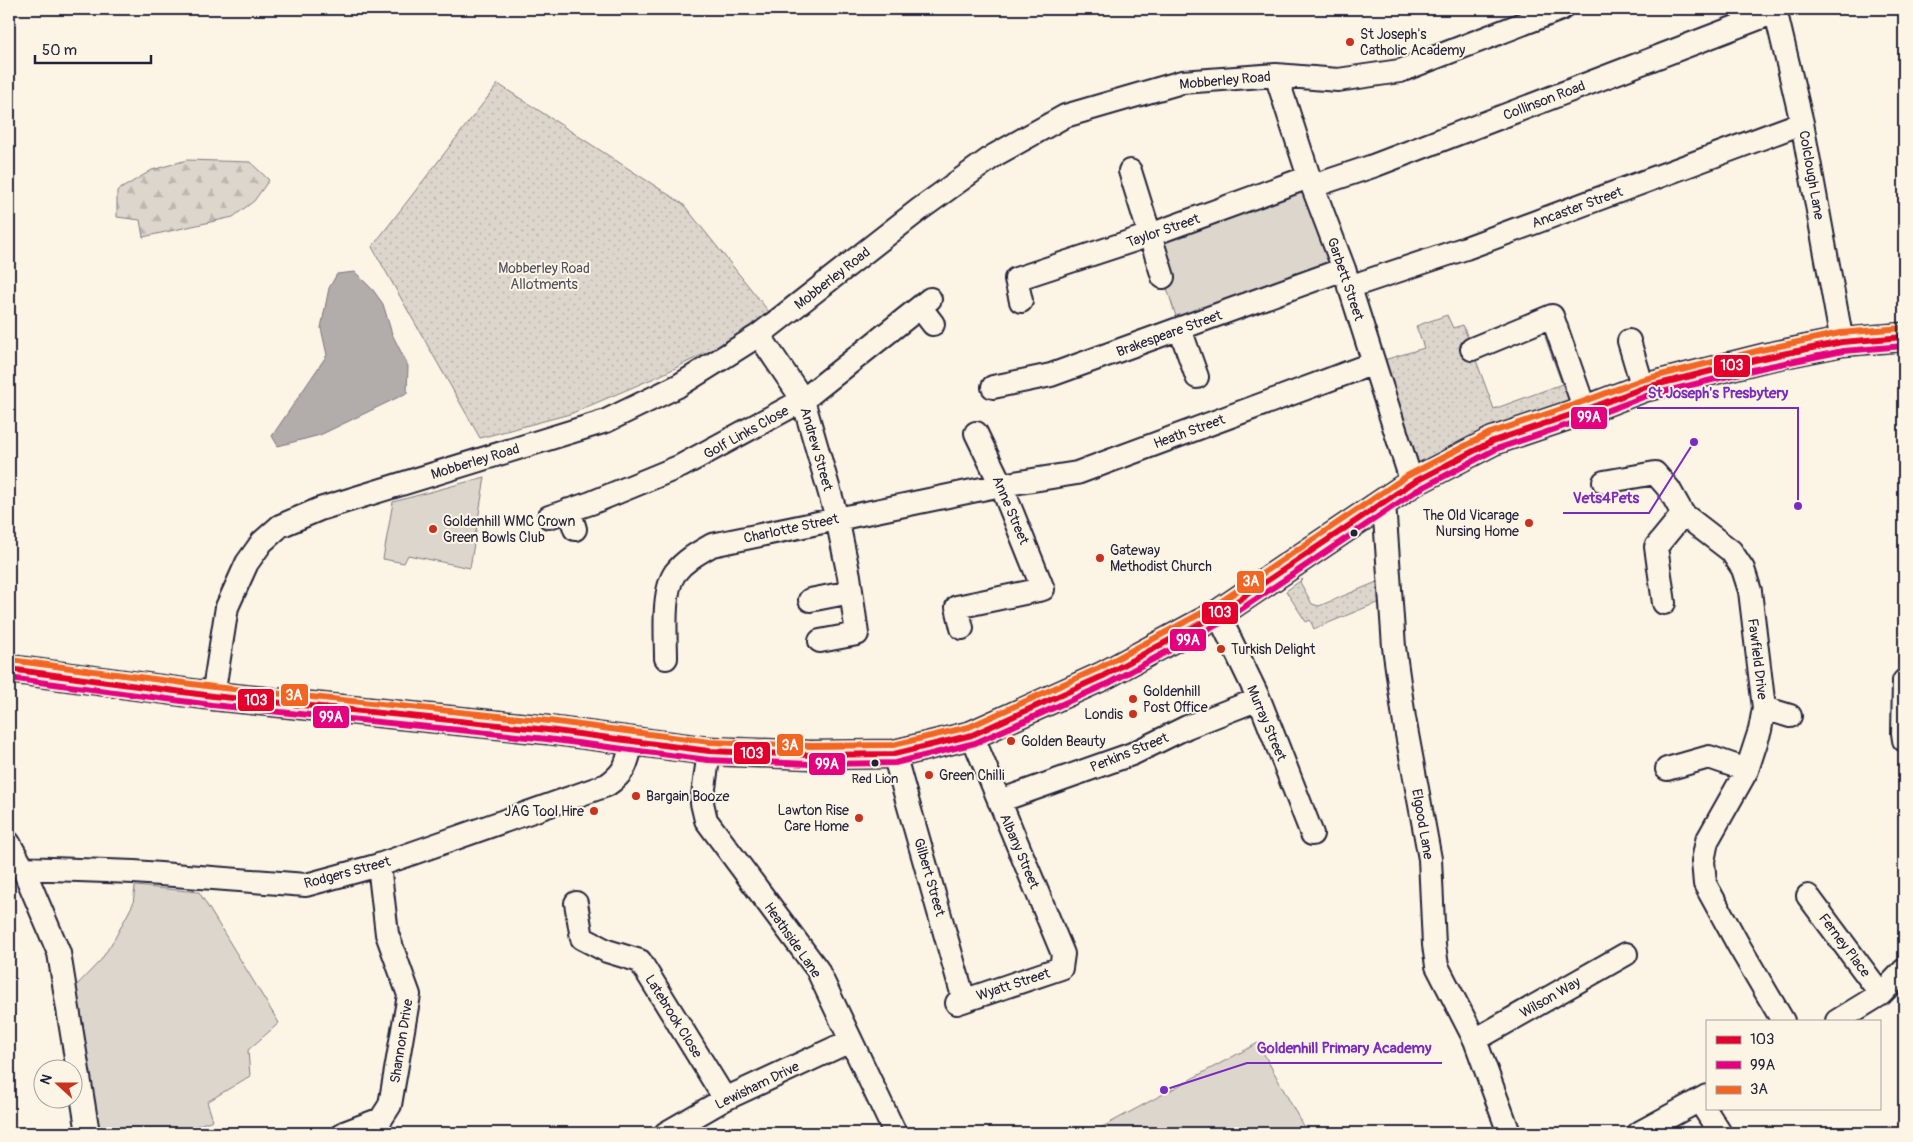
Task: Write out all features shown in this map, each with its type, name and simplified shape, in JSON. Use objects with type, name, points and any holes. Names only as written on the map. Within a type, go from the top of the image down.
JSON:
[{"type":"main road","points":[[9,669],[213,696],[548,730],[709,751],[811,755],[894,754],[972,735],[1103,676],[1218,614],[1412,483],[1493,441],[1644,388],[1763,358],[1842,342],[1904,337]]},
{"type":"street","name":"Mobberley Road","points":[[213,696],[227,607],[247,563],[262,542],[280,526],[320,509],[606,421],[678,386],[759,335],[920,209],[987,161],[1065,116],[1182,82],[1276,76],[1338,80],[1400,71],[1561,9]]},
{"type":"street","name":"Colclough Lane","points":[[1775,10],[1802,123],[1842,342]]},
{"type":"street","name":"Collinson Road","points":[[1311,182],[1373,166],[1775,10]]},
{"type":"street","name":"Garbett Street","points":[[1276,76],[1311,182],[1347,278],[1412,483]]},
{"type":"street","name":"Ancaster Street","points":[[1347,278],[1466,248],[1802,123]]},
{"type":"street","points":[[1130,171],[1163,277]]},
{"type":"street","name":"Taylor Street","points":[[1021,300],[1016,279],[1311,182]]},
{"type":"street","name":"Brakespeare Street","points":[[993,388],[1051,375],[1180,329],[1347,278]]},
{"type":"street","name":"Golf Links Close","points":[[565,519],[599,500],[681,466],[803,400],[928,310]]},
{"type":"street","points":[[1472,349],[1552,316],[1585,410]]},
{"type":"street","points":[[1180,329],[1197,377]]},
{"type":"street","name":"Andrew Street","points":[[759,335],[803,400],[837,518],[851,592],[858,643],[820,641]]},
{"type":"street","points":[[1629,341],[1644,388]]},
{"type":"street","name":"Heath Street","points":[[1000,485],[1077,473],[1374,363]]},
{"type":"street","name":"Anne Street","points":[[962,628],[957,607],[1043,588],[976,433]]},
{"type":"street","name":"Fawfield Drive","points":[[1604,482],[1655,473],[1669,489],[1683,514],[1731,551],[1743,570],[1750,591],[1764,708],[1760,730],[1747,770],[1707,841],[1703,861],[1705,884],[1782,1020]]},
{"type":"street","name":"Charlotte Street","points":[[666,658],[667,597],[674,574],[691,557],[712,545],[1000,485]]},
{"type":"street","name":"Elgood Lane","points":[[1384,503],[1394,647],[1404,718],[1430,859],[1434,945],[1437,966],[1474,1040],[1508,1133]]},
{"type":"street","points":[[1664,603],[1656,547],[1683,514]]},
{"type":"street","points":[[810,600],[851,592]]},
{"type":"street","name":"Murray Street","points":[[1218,614],[1259,699],[1312,834]]},
{"type":"street","points":[[1904,681],[1904,740]]},
{"type":"street","name":"Perkins Street","points":[[999,801],[1132,754],[1187,727],[1259,699]]},
{"type":"street","points":[[1764,708],[1790,716]]},
{"type":"street","name":"Albany Street","points":[[972,735],[1063,954],[1061,968]]},
{"type":"street","name":"Rodgers Street","points":[[23,868],[134,872],[306,885],[379,865],[607,785],[619,777],[626,766],[632,742]]},
{"type":"street","name":"Heathside Lane","points":[[709,751],[702,803],[706,820],[817,970],[895,1133]]},
{"type":"street","name":"Gilbert Street","points":[[894,754],[960,1001]]},
{"type":"street","points":[[1667,769],[1710,757],[1747,770]]},
{"type":"street","points":[[9,843],[23,868],[59,953],[88,1133]]},
{"type":"street","name":"Shannon Drive","points":[[344,1133],[381,1119],[390,1105],[409,994],[387,934],[379,865]]},
{"type":"street","name":"Ferney Place","points":[[1808,896],[1881,994]]},
{"type":"street","name":"Latebrook Close","points":[[576,903],[577,941],[640,962],[725,1099]]},
{"type":"street","name":"Wilson Way","points":[[1474,1040],[1626,954]]},
{"type":"street","name":"Wyatt Street","points":[[960,1001],[1061,968]]},
{"type":"street","points":[[1839,1020],[1881,994],[1904,970]]},
{"type":"street","name":"Lewisham Drive","points":[[666,1133],[725,1099],[850,1041]]},
{"type":"street","points":[[1639,1133],[1703,1098]]},
{"type":"street","points":[[1709,1110],[1720,1133]]},
{"type":"green space","name":"Mobberley Road Allotments","points":[[498,84],[683,204],[770,313],[720,346],[659,376],[570,414],[480,438],[372,247]]},
{"type":"green space","points":[[187,160],[250,162],[269,180],[254,201],[233,217],[143,237],[140,220],[117,217],[117,191],[152,170]]},
{"type":"green space","points":[[1309,177],[1344,269],[1180,329],[1150,235]]},
{"type":"green space","points":[[1447,315],[1453,328],[1463,325],[1494,409],[1562,384],[1545,337],[1558,331],[1583,405],[1410,478],[1374,363],[1424,348],[1416,326]]},
{"type":"green space","name":"Goldenhill WMC Crown Green Bowls Club","points":[[485,477],[470,568],[408,555],[404,563],[383,559],[393,502]]},
{"type":"green space","points":[[1303,579],[1300,582],[1312,604],[1319,606],[1384,579],[1385,601],[1314,629],[1310,620],[1306,622],[1286,591]]},
{"type":"green space","points":[[135,886],[199,892],[279,1023],[248,1050],[250,1076],[207,1102],[213,1120],[177,1133],[98,1133],[89,1068],[73,989],[101,960],[115,938],[133,904]]},
{"type":"green space","points":[[1258,1043],[1307,1133],[1091,1133]]},
{"type":"shaded area","points":[[355,272],[373,290],[383,304],[392,334],[408,366],[407,393],[320,435],[278,446],[272,436],[327,355],[321,328],[329,288],[337,274]]},
{"type":"transit line","name":"3A","points":[[10,660],[214,687],[549,721],[710,742],[811,746],[893,745],[969,727],[1099,668],[1213,607],[1407,476],[1490,433],[1641,380],[1761,350],[1840,333],[1903,328]]},
{"type":"transit line","name":"103","points":[[9,669],[213,696],[548,730],[709,751],[811,755],[894,754],[972,735],[1103,676],[1218,614],[1412,483],[1493,441],[1643,388],[1763,358],[1842,342],[1904,337]]},
{"type":"transit line","name":"99A","points":[[9,678],[212,705],[547,739],[708,760],[811,764],[895,763],[975,743],[1107,684],[1222,622],[1416,491],[1496,449],[1646,396],[1765,367],[1843,351],[1904,346]]},
{"type":"place","name":"St Joseph's Catholic Academy","points":[[1350,42]]},
{"type":"place","name":"Vets4Pets","points":[[1694,442]]},
{"type":"place","name":"St Joseph's Presbytery","points":[[1798,506]]},
{"type":"place","name":"The Old Vicarage Nursing Home","points":[[1529,523]]},
{"type":"place","name":"Goldenhill WMC Crown Green Bowls Club","points":[[433,529]]},
{"type":"place","name":"Gateway Methodist Church","points":[[1100,558]]},
{"type":"place","name":"Turkish Delight","points":[[1221,649]]},
{"type":"place","name":"Goldenhill Post Office","points":[[1133,699]]},
{"type":"place","name":"Londis","points":[[1133,714]]},
{"type":"place","name":"Golden Beauty","points":[[1011,741]]},
{"type":"place","name":"Red Lion","points":[[875,763]]},
{"type":"place","name":"Green Chilli","points":[[929,775]]},
{"type":"place","name":"Bargain Booze","points":[[636,796]]},
{"type":"place","name":"JAG Tool Hire","points":[[594,811]]},
{"type":"place","name":"Lawton Rise Care Home","points":[[859,818]]},
{"type":"place","name":"Goldenhill Primary Academy","points":[[1164,1090]]}]
